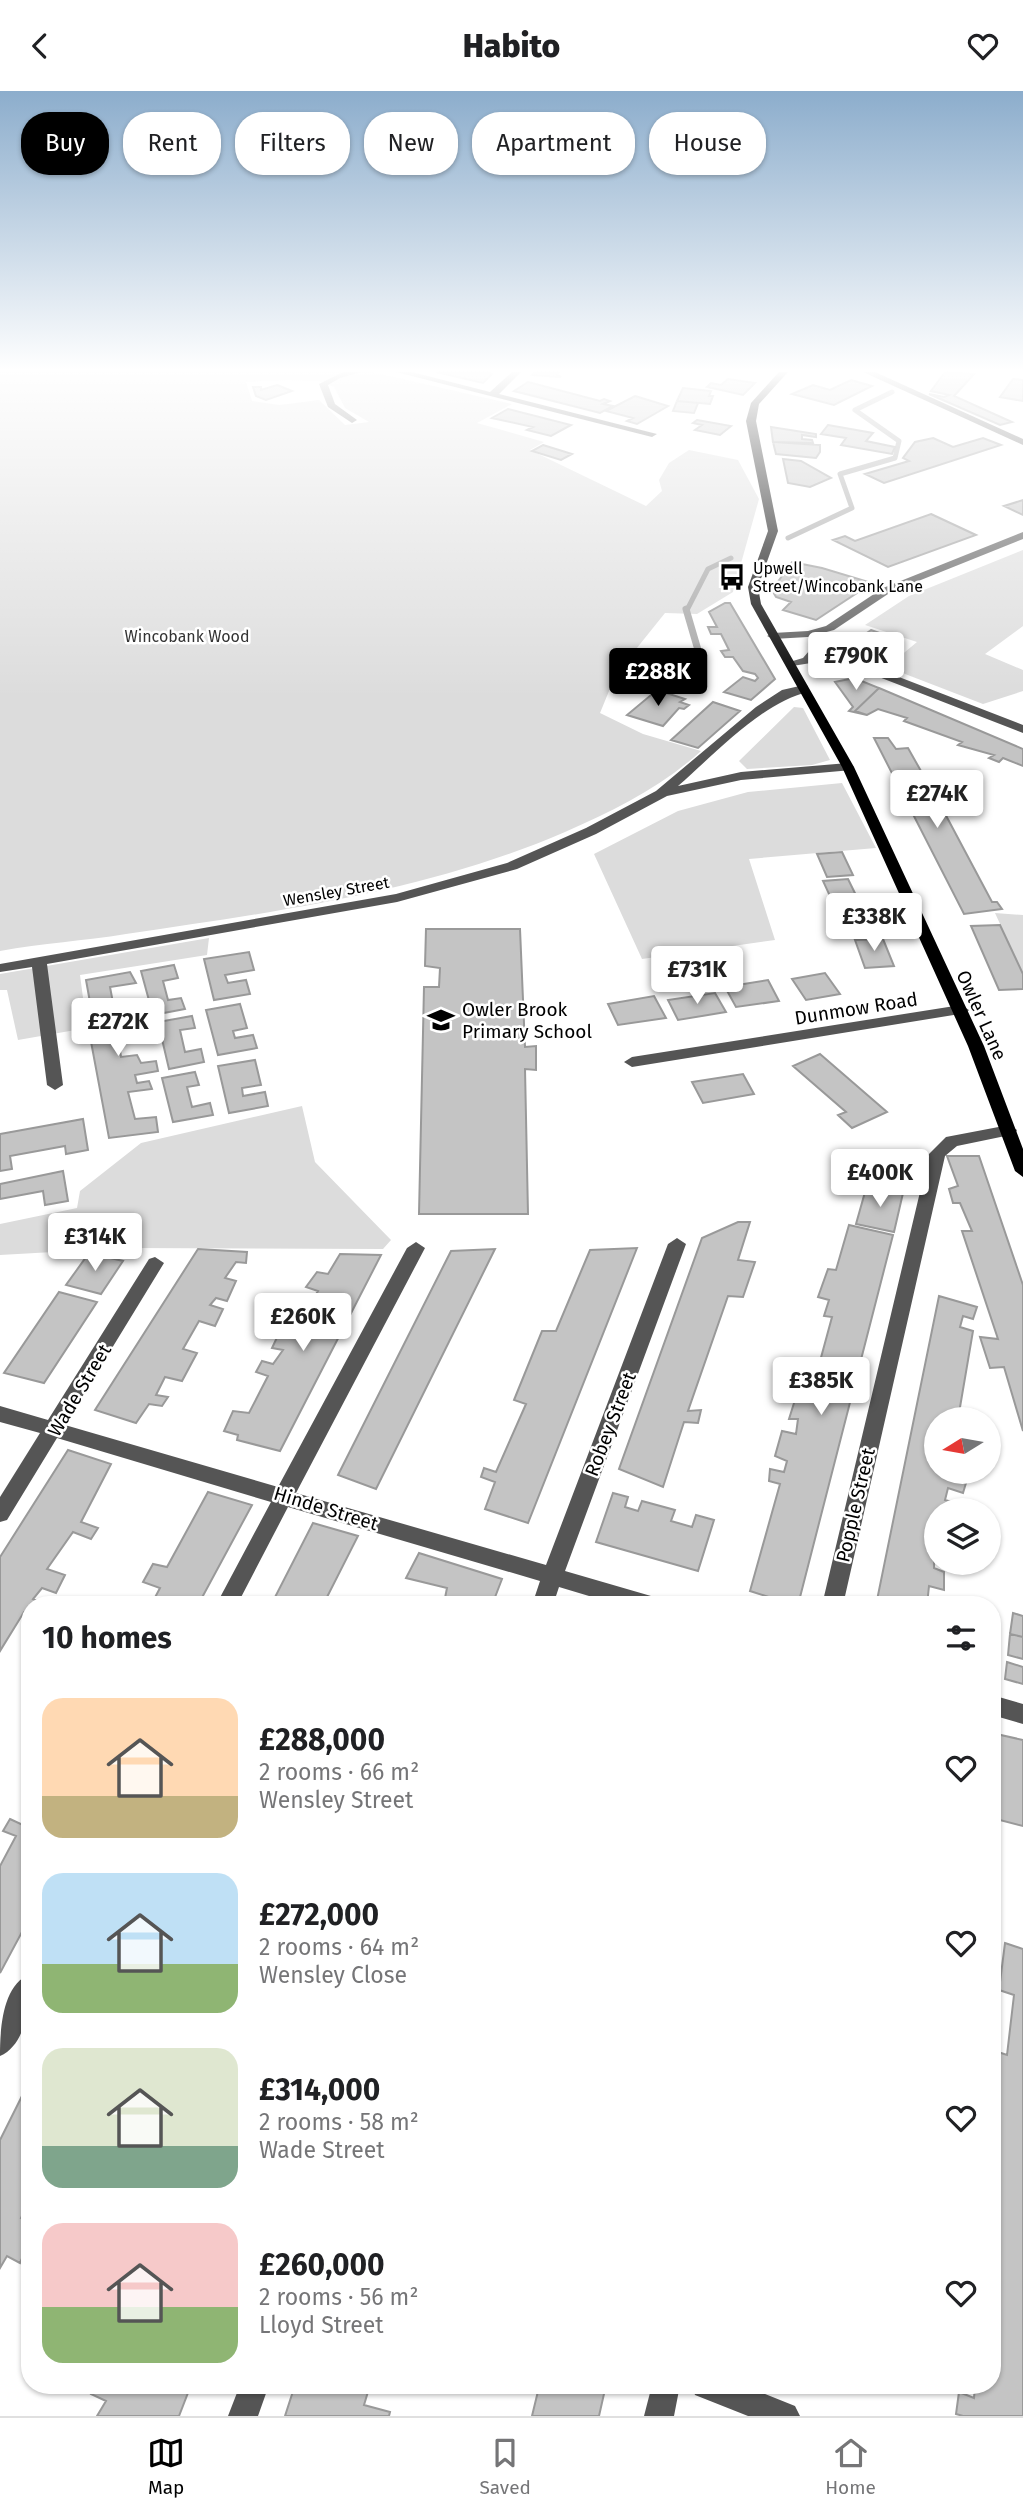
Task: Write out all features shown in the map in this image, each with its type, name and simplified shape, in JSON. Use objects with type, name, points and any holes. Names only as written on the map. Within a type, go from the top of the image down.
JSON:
[{"type":"main road","name":"Owler Lane","points":[[763,480],[773,531],[753,587],[754,597],[773,636],[848,768],[961,1010],[1023,1171]]},
{"type":"street","points":[[773,636],[830,628],[887,590],[1023,535]]},
{"type":"street","points":[[813,656],[830,628]]},
{"type":"street","points":[[790,665],[813,656],[851,662],[1023,729]]},
{"type":"street","name":"Wensley Street","points":[[0,968],[337,909],[452,884],[512,866],[591,831],[661,794],[779,696],[804,689]]},
{"type":"street","name":"Wensley Street","points":[[703,759],[716,770],[741,776]]},
{"type":"street","name":"Wensley Street","points":[[661,794],[741,776],[848,768]]},
{"type":"street","points":[[39,962],[55,1086]]},
{"type":"street","name":"Dunmow Road","points":[[632,1062],[961,1010]]},
{"type":"street","name":"Popple Street","points":[[834,1596],[937,1154],[952,1142],[1009,1130]]},
{"type":"street","name":"Robey Street","points":[[545,1596],[677,1244]]},
{"type":"street","points":[[231,1596],[416,1248]]},
{"type":"street","name":"Wade Street","points":[[0,1514],[56,1429],[156,1263]]},
{"type":"street","name":"Hinde Street","points":[[0,1413],[621,1596]]},
{"type":"street","points":[[1001,1708],[1023,1714]]},
{"type":"street","points":[[0,2043],[21,2003]]},
{"type":"street","points":[[243,2416],[252,2394]]},
{"type":"street","points":[[659,2416],[664,2394]]},
{"type":"street","points":[[728,2394],[785,2416]]},
{"type":"green space","name":"Wincobank Wood","points":[[0,480],[593,480],[646,506],[662,491],[659,480],[749,480],[759,499],[733,592],[697,614],[665,613],[616,674],[600,713],[643,734],[701,751],[653,787],[584,824],[512,853],[404,885],[294,908],[0,951]]},
{"type":"green space","points":[[1023,550],[1023,626],[985,654],[1023,670],[1023,691],[983,704],[887,667],[917,642],[865,625],[909,596]]},
{"type":"green space","points":[[794,707],[803,708],[830,760],[812,765],[747,769],[739,761]]},
{"type":"green space","points":[[842,783],[876,848],[749,859],[775,940],[642,959],[594,854],[678,811],[748,792]]},
{"type":"green space","points":[[995,913],[1023,915],[1023,974]]},
{"type":"green space","points":[[209,938],[207,955],[80,975],[87,1028],[18,1040],[7,990],[0,990],[0,974]]},
{"type":"green space","points":[[302,1106],[315,1162],[391,1240],[383,1249],[124,1248],[0,1255],[0,1224],[77,1208],[80,1191],[141,1143]]},
{"type":"building","points":[[787,480],[825,480],[810,487],[788,483]]},
{"type":"building","points":[[1023,500],[1023,515],[1004,506]]},
{"type":"building","points":[[931,514],[976,535],[888,567],[833,540],[845,536],[855,541]]},
{"type":"building","points":[[792,562],[872,583],[816,620],[783,610],[791,602],[776,597],[772,590]]},
{"type":"building","points":[[730,603],[775,679],[751,700],[724,692],[743,677],[755,681],[758,678],[755,674],[743,671],[733,657],[725,657],[721,651],[729,650],[721,634],[711,634],[708,627],[717,627],[709,612]]},
{"type":"building","points":[[871,630],[888,636],[864,653],[847,647]]},
{"type":"building","points":[[854,678],[879,688],[855,711],[867,715],[849,711],[853,707],[835,682]]},
{"type":"building","points":[[879,688],[1023,749],[1023,766],[1003,758],[999,762],[989,758],[994,755],[958,745],[962,742],[904,721],[907,718],[878,709],[867,715],[855,711]]},
{"type":"building","points":[[657,690],[685,699],[680,702],[689,705],[684,709],[679,708],[663,726],[627,715]]},
{"type":"building","points":[[713,702],[740,711],[698,748],[671,740]]},
{"type":"building","points":[[874,738],[888,738],[896,749],[908,748],[939,803],[947,803],[950,807],[942,808],[992,902],[997,902],[1002,909],[964,914]]},
{"type":"building","points":[[842,852],[853,875],[827,877],[817,854]]},
{"type":"building","points":[[848,879],[873,930],[847,933],[823,881]]},
{"type":"building","points":[[1000,925],[1023,974],[1023,989],[999,990],[971,926]]},
{"type":"building","points":[[426,929],[520,929],[525,1047],[536,1046],[536,1070],[525,1069],[528,1214],[419,1214],[424,987],[439,987],[440,968],[425,966]]},
{"type":"building","points":[[883,939],[894,966],[865,968],[855,940]]},
{"type":"building","points":[[249,952],[254,970],[225,975],[228,983],[246,980],[250,994],[214,1000],[204,959]]},
{"type":"building","points":[[174,965],[178,978],[163,981],[168,1000],[181,998],[185,1009],[153,1015],[141,971]]},
{"type":"building","points":[[130,972],[136,983],[110,987],[114,1008],[136,1005],[139,1017],[129,1019],[130,1026],[148,1024],[149,1031],[135,1032],[136,1041],[119,1044],[121,1057],[137,1055],[141,1063],[156,1061],[158,1071],[135,1075],[137,1083],[149,1081],[152,1089],[128,1092],[135,1119],[156,1117],[158,1132],[109,1138],[89,1031],[95,1030],[86,980]]},
{"type":"building","points":[[825,973],[840,994],[806,1000],[792,979]]},
{"type":"building","points":[[768,980],[779,1001],[736,1007],[725,987]]},
{"type":"building","points":[[715,993],[726,1012],[678,1020],[668,1000]]},
{"type":"building","points":[[654,996],[666,1018],[618,1025],[608,1004]]},
{"type":"building","points":[[240,1004],[247,1028],[233,1031],[235,1038],[253,1035],[257,1048],[218,1055],[206,1010]]},
{"type":"building","points":[[192,1016],[195,1028],[180,1030],[185,1052],[201,1049],[204,1062],[169,1069],[158,1022]]},
{"type":"building","points":[[820,1054],[887,1112],[852,1128],[838,1115],[846,1112],[793,1066]]},
{"type":"building","points":[[255,1060],[261,1085],[242,1088],[243,1096],[265,1092],[268,1106],[229,1113],[218,1066]]},
{"type":"building","points":[[195,1072],[199,1085],[187,1087],[192,1107],[210,1103],[213,1115],[173,1122],[162,1078]]},
{"type":"building","points":[[743,1074],[754,1094],[703,1103],[692,1082]]},
{"type":"building","points":[[83,1119],[88,1150],[66,1154],[65,1146],[10,1156],[12,1169],[0,1171],[0,1134]]},
{"type":"building","points":[[947,1156],[979,1156],[1023,1285],[1023,1431],[1004,1367],[990,1368],[980,1337],[998,1339],[962,1231],[972,1231],[960,1203],[953,1203],[949,1189],[958,1186]]},
{"type":"building","points":[[63,1171],[68,1201],[45,1205],[43,1191],[0,1199],[0,1184]]},
{"type":"building","points":[[867,1185],[903,1193],[894,1232],[856,1224]]},
{"type":"building","points":[[738,1222],[750,1222],[738,1260],[755,1262],[743,1297],[728,1296],[688,1411],[701,1410],[698,1423],[684,1422],[663,1487],[619,1469],[702,1238]]},
{"type":"building","points":[[849,1225],[893,1235],[800,1596],[765,1596],[750,1591],[780,1484],[769,1481],[770,1469],[784,1472],[787,1461],[775,1456],[782,1431],[796,1434],[798,1419],[789,1419],[800,1384],[813,1387],[832,1317],[824,1316],[829,1300],[818,1297],[828,1269],[836,1270]]},
{"type":"building","points":[[637,1248],[528,1523],[485,1509],[495,1482],[481,1477],[484,1468],[496,1472],[526,1404],[514,1400],[542,1331],[556,1331],[590,1250]]},
{"type":"building","points":[[198,1249],[247,1252],[246,1263],[236,1262],[225,1278],[236,1281],[227,1301],[216,1298],[210,1305],[223,1309],[215,1326],[199,1321],[183,1349],[197,1353],[182,1381],[165,1377],[156,1395],[168,1397],[162,1406],[149,1404],[136,1423],[95,1410]]},
{"type":"building","points":[[495,1249],[376,1489],[338,1475],[451,1251]]},
{"type":"building","points":[[89,1253],[123,1261],[101,1294],[66,1285]]},
{"type":"building","points":[[340,1254],[381,1255],[280,1451],[237,1440],[238,1435],[224,1431],[233,1411],[249,1413],[268,1376],[256,1372],[262,1361],[273,1364],[283,1350],[272,1348],[280,1331],[291,1333],[300,1319],[291,1317],[296,1303],[310,1304],[318,1291],[306,1287],[317,1272],[328,1274]]},
{"type":"building","points":[[59,1292],[97,1302],[44,1383],[4,1373]]},
{"type":"building","points":[[939,1296],[977,1307],[973,1319],[963,1316],[960,1327],[973,1331],[960,1407],[924,1407],[924,1484],[966,1484],[963,1493],[948,1488],[946,1498],[924,1498],[924,1575],[944,1575],[944,1590],[929,1586],[928,1596],[878,1596]]},
{"type":"building","points":[[68,1450],[111,1464],[81,1522],[98,1528],[91,1539],[73,1532],[47,1569],[65,1575],[56,1593],[42,1588],[35,1596],[21,1596],[21,1617],[0,1651],[0,1557]]},
{"type":"building","points":[[208,1492],[252,1505],[203,1596],[156,1596],[160,1588],[143,1582],[153,1564],[167,1567]]},
{"type":"building","points":[[613,1493],[628,1497],[625,1507],[638,1511],[642,1501],[675,1510],[671,1521],[692,1527],[696,1515],[714,1520],[698,1571],[596,1542]]},
{"type":"building","points":[[313,1523],[358,1536],[328,1596],[276,1596]]},
{"type":"building","points":[[419,1553],[502,1579],[495,1596],[445,1596],[447,1588],[406,1578]]},
{"type":"building","points":[[1013,1613],[1023,1616],[1023,1637],[1010,1634]]},
{"type":"building","points":[[1010,1634],[1023,1637],[1023,1659],[1008,1655]]},
{"type":"building","points":[[1007,1662],[1023,1667],[1023,1684],[1005,1679]]},
{"type":"building","points":[[1001,1735],[1023,1740],[1023,1826],[1001,1820]]},
{"type":"building","points":[[10,1819],[21,1824],[21,1934],[0,1973],[0,1866],[16,1836],[3,1831]]},
{"type":"building","points":[[1005,1943],[1023,1949],[1023,2416],[963,2416],[956,2414],[959,2394],[974,2398],[974,2394],[1001,2394],[1001,2053],[1007,2055],[1014,1995],[1001,1991]]},
{"type":"building","points":[[21,2098],[21,2261],[20,2263],[7,2256],[0,2268],[0,2140]]},
{"type":"building","points":[[91,2394],[188,2394],[179,2416],[97,2416],[106,2401]]},
{"type":"building","points":[[292,2394],[367,2394],[364,2405],[390,2412],[389,2416],[285,2416]]},
{"type":"building","points":[[537,2394],[604,2394],[599,2416],[532,2416]]},
{"type":"waterway","points":[[788,538],[852,508],[842,480]]},
{"type":"waterway","points":[[687,610],[708,569],[731,558]]},
{"type":"waterway","points":[[686,609],[698,650]]},
{"type":"place","name":"Upwell Street/Wincobank Lane","points":[[732,577]]},
{"type":"place","name":"Owler Brook Primary School","points":[[441,1020]]}]
